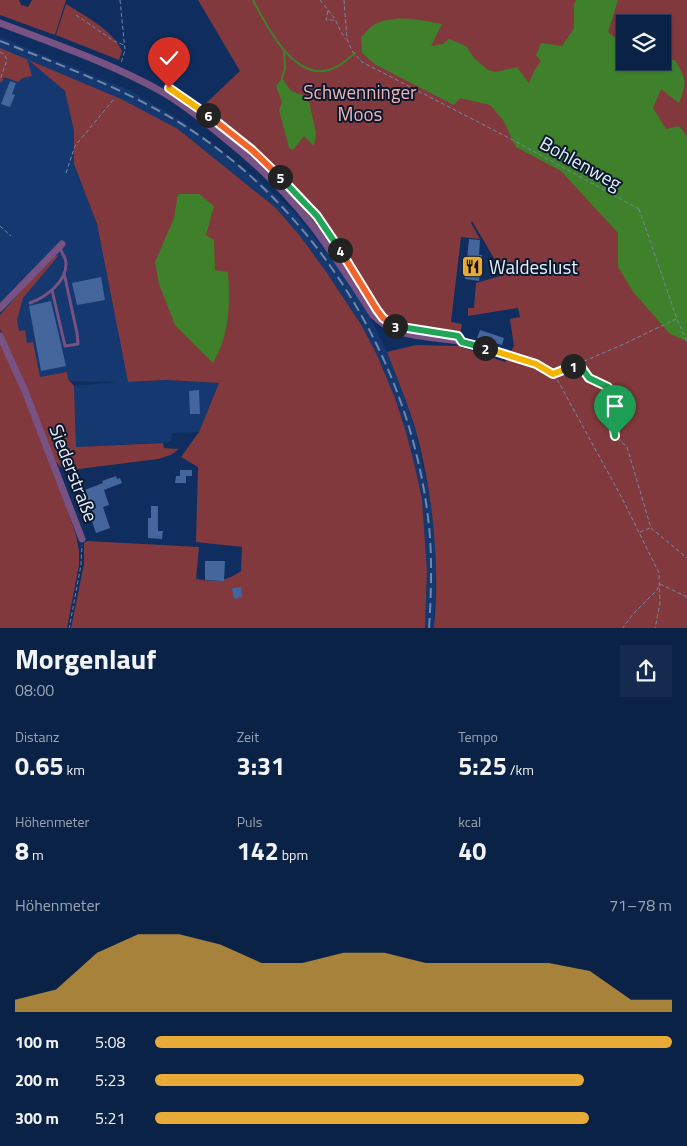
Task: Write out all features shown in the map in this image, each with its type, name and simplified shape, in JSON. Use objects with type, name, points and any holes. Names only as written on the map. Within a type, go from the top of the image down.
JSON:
[{"type":"street","points":[[0,23],[118,70],[173,99],[218,132],[280,187],[311,224],[373,315],[394,331],[462,342],[532,362]]},
{"type":"street","points":[[0,308],[61,246]]},
{"type":"street","name":"Siederstraße","points":[[0,336],[25,391],[82,540]]},
{"type":"lane","points":[[52,290],[65,346],[78,344],[78,333],[64,273],[66,260],[61,246]]},
{"type":"lane","points":[[30,303],[46,296],[64,273]]},
{"type":"path","points":[[116,0],[120,1],[125,50],[120,64],[125,66]]},
{"type":"path","points":[[320,0],[347,39]]},
{"type":"path","points":[[344,0],[347,39]]},
{"type":"path","points":[[328,10],[326,20],[335,20]]},
{"type":"path","points":[[76,15],[114,41],[124,45]]},
{"type":"path","name":"Bohlenweg","points":[[347,39],[352,52],[362,62],[511,139],[639,209]]},
{"type":"path","points":[[0,52],[4,54],[7,60],[0,80]]},
{"type":"path","points":[[66,172],[75,146],[114,100]]},
{"type":"path","points":[[217,123],[252,150],[286,182],[317,216],[362,285]]},
{"type":"path","points":[[642,207],[639,209],[676,319],[687,342]]},
{"type":"path","points":[[0,226],[11,236]]},
{"type":"path","points":[[553,374],[624,344],[676,319]]},
{"type":"path","points":[[532,362],[553,374],[622,498],[660,573],[660,604],[655,628]]},
{"type":"path","points":[[579,364],[589,378],[608,387],[615,436],[627,447],[651,528],[687,558]]},
{"type":"path","points":[[639,532],[651,528]]},
{"type":"path","name":"Siederstraße","points":[[69,628],[81,565],[82,540]]},
{"type":"path","points":[[660,584],[687,596]]},
{"type":"path","points":[[622,628],[660,584]]},
{"type":"shaded area","points":[[576,0],[618,0],[608,32],[616,39],[616,70],[671,70],[671,60],[675,60],[684,77],[684,85],[679,103],[661,89],[653,108],[666,129],[679,126],[687,136],[687,341],[670,334],[634,293],[618,267],[618,233],[561,171],[516,147],[503,120],[490,105],[460,98],[454,105],[376,65],[362,53],[361,37],[372,26],[380,22],[407,19],[442,24],[431,46],[443,44],[449,39],[466,46],[474,58],[488,70],[496,72],[517,67],[529,83],[541,61],[536,55],[541,43],[562,46],[574,28],[574,5]]},
{"type":"shaded area","points":[[0,37],[129,90],[181,120],[252,174],[295,213],[336,265],[369,315],[387,352],[415,430],[430,498],[435,536],[434,628],[425,628],[427,570],[422,499],[406,432],[395,398],[377,355],[362,326],[327,273],[276,208],[178,129],[28,60],[65,91],[74,131],[74,164],[97,224],[128,382],[165,380],[219,383],[199,432],[172,433],[171,442],[76,447],[74,386],[118,382],[33,381],[0,328]]},
{"type":"shaded area","points":[[282,78],[291,91],[308,97],[316,133],[314,146],[304,136],[293,150],[289,148],[279,110],[282,102],[276,86]]},
{"type":"shaded area","points":[[178,194],[199,194],[214,206],[206,235],[214,240],[215,270],[228,272],[228,319],[223,341],[213,363],[175,325],[159,284],[155,262],[174,218]]},
{"type":"green space","points":[[0,0],[19,0],[21,5],[28,7],[32,0],[66,0],[55,35],[0,15]]},
{"type":"green space","name":"Schwenninger Moos","points":[[198,0],[687,0],[687,628],[434,628],[436,578],[434,529],[427,480],[413,421],[387,352],[416,345],[458,346],[505,362],[514,346],[510,319],[520,317],[518,308],[468,316],[468,308],[474,308],[476,283],[504,275],[472,221],[471,223],[480,239],[461,237],[451,322],[462,324],[460,335],[389,321],[384,314],[383,320],[375,315],[333,250],[299,204],[266,169],[199,113],[202,107],[240,71]]},
{"type":"green space","points":[[66,4],[98,24],[112,36],[122,51],[119,60],[56,35]]},
{"type":"green space","points":[[0,48],[27,59],[32,76],[23,78],[18,82],[4,77],[2,82],[0,82]]},
{"type":"green space","points":[[28,60],[121,99],[178,129],[276,208],[300,236],[327,273],[362,326],[377,355],[395,398],[406,432],[422,499],[427,570],[425,628],[71,628],[84,564],[84,543],[87,541],[199,547],[196,579],[209,581],[225,579],[241,571],[242,547],[196,542],[198,467],[181,457],[199,432],[219,383],[166,380],[128,382],[97,224],[74,164],[74,131],[65,91]]},
{"type":"green space","points":[[59,255],[23,298],[17,320],[19,331],[25,330],[27,343],[33,342],[40,377],[67,372],[68,379],[74,386],[76,447],[163,443],[164,448],[179,449],[171,455],[158,459],[71,470],[62,468],[55,461],[20,372],[0,329],[0,315],[52,256]]},
{"type":"green space","points":[[0,341],[4,346],[56,478],[76,535],[79,565],[67,628],[0,628]]},
{"type":"building","points":[[10,81],[16,83],[12,94],[15,95],[10,107],[1,104]]},
{"type":"building","name":"Waldeslust","points":[[469,239],[480,240],[479,255],[482,255],[479,281],[465,279]]},
{"type":"building","points":[[101,277],[105,300],[77,305],[72,283]]},
{"type":"building","points":[[51,301],[66,366],[41,371],[29,306]]},
{"type":"building","points":[[480,330],[504,338],[502,345],[477,338]]},
{"type":"building","points":[[199,390],[200,414],[190,414],[189,391]]},
{"type":"building","points":[[180,470],[192,470],[192,476],[186,476],[186,483],[175,483],[176,476],[180,476]]},
{"type":"building","points":[[116,476],[117,479],[120,478],[122,483],[104,490],[109,505],[103,507],[110,528],[96,533],[82,491]]},
{"type":"building","points":[[151,506],[158,506],[158,531],[163,531],[162,539],[148,538],[148,518],[151,518]]},
{"type":"building","points":[[205,561],[225,561],[224,581],[205,580]]},
{"type":"building","points":[[241,587],[242,597],[234,599],[232,588]]},
{"type":"waterway","points":[[253,0],[265,23],[282,48],[304,67],[316,71],[329,70],[340,65],[355,53]]},
{"type":"waterway","points":[[282,78],[285,69],[284,51]]},
{"type":"railway","points":[[0,41],[76,71],[126,94],[174,119],[197,134],[244,171],[287,213],[325,259],[358,310],[385,363],[407,420],[422,478],[430,537],[429,628]]},
{"type":"place","name":"Waldeslust","points":[[473,267]]},
{"type":"route","points":[[169,88],[252,150],[286,182],[317,216],[383,318],[403,328],[458,336],[462,342],[518,357],[541,366],[553,374],[579,364],[589,378],[608,387],[615,436]]}]
